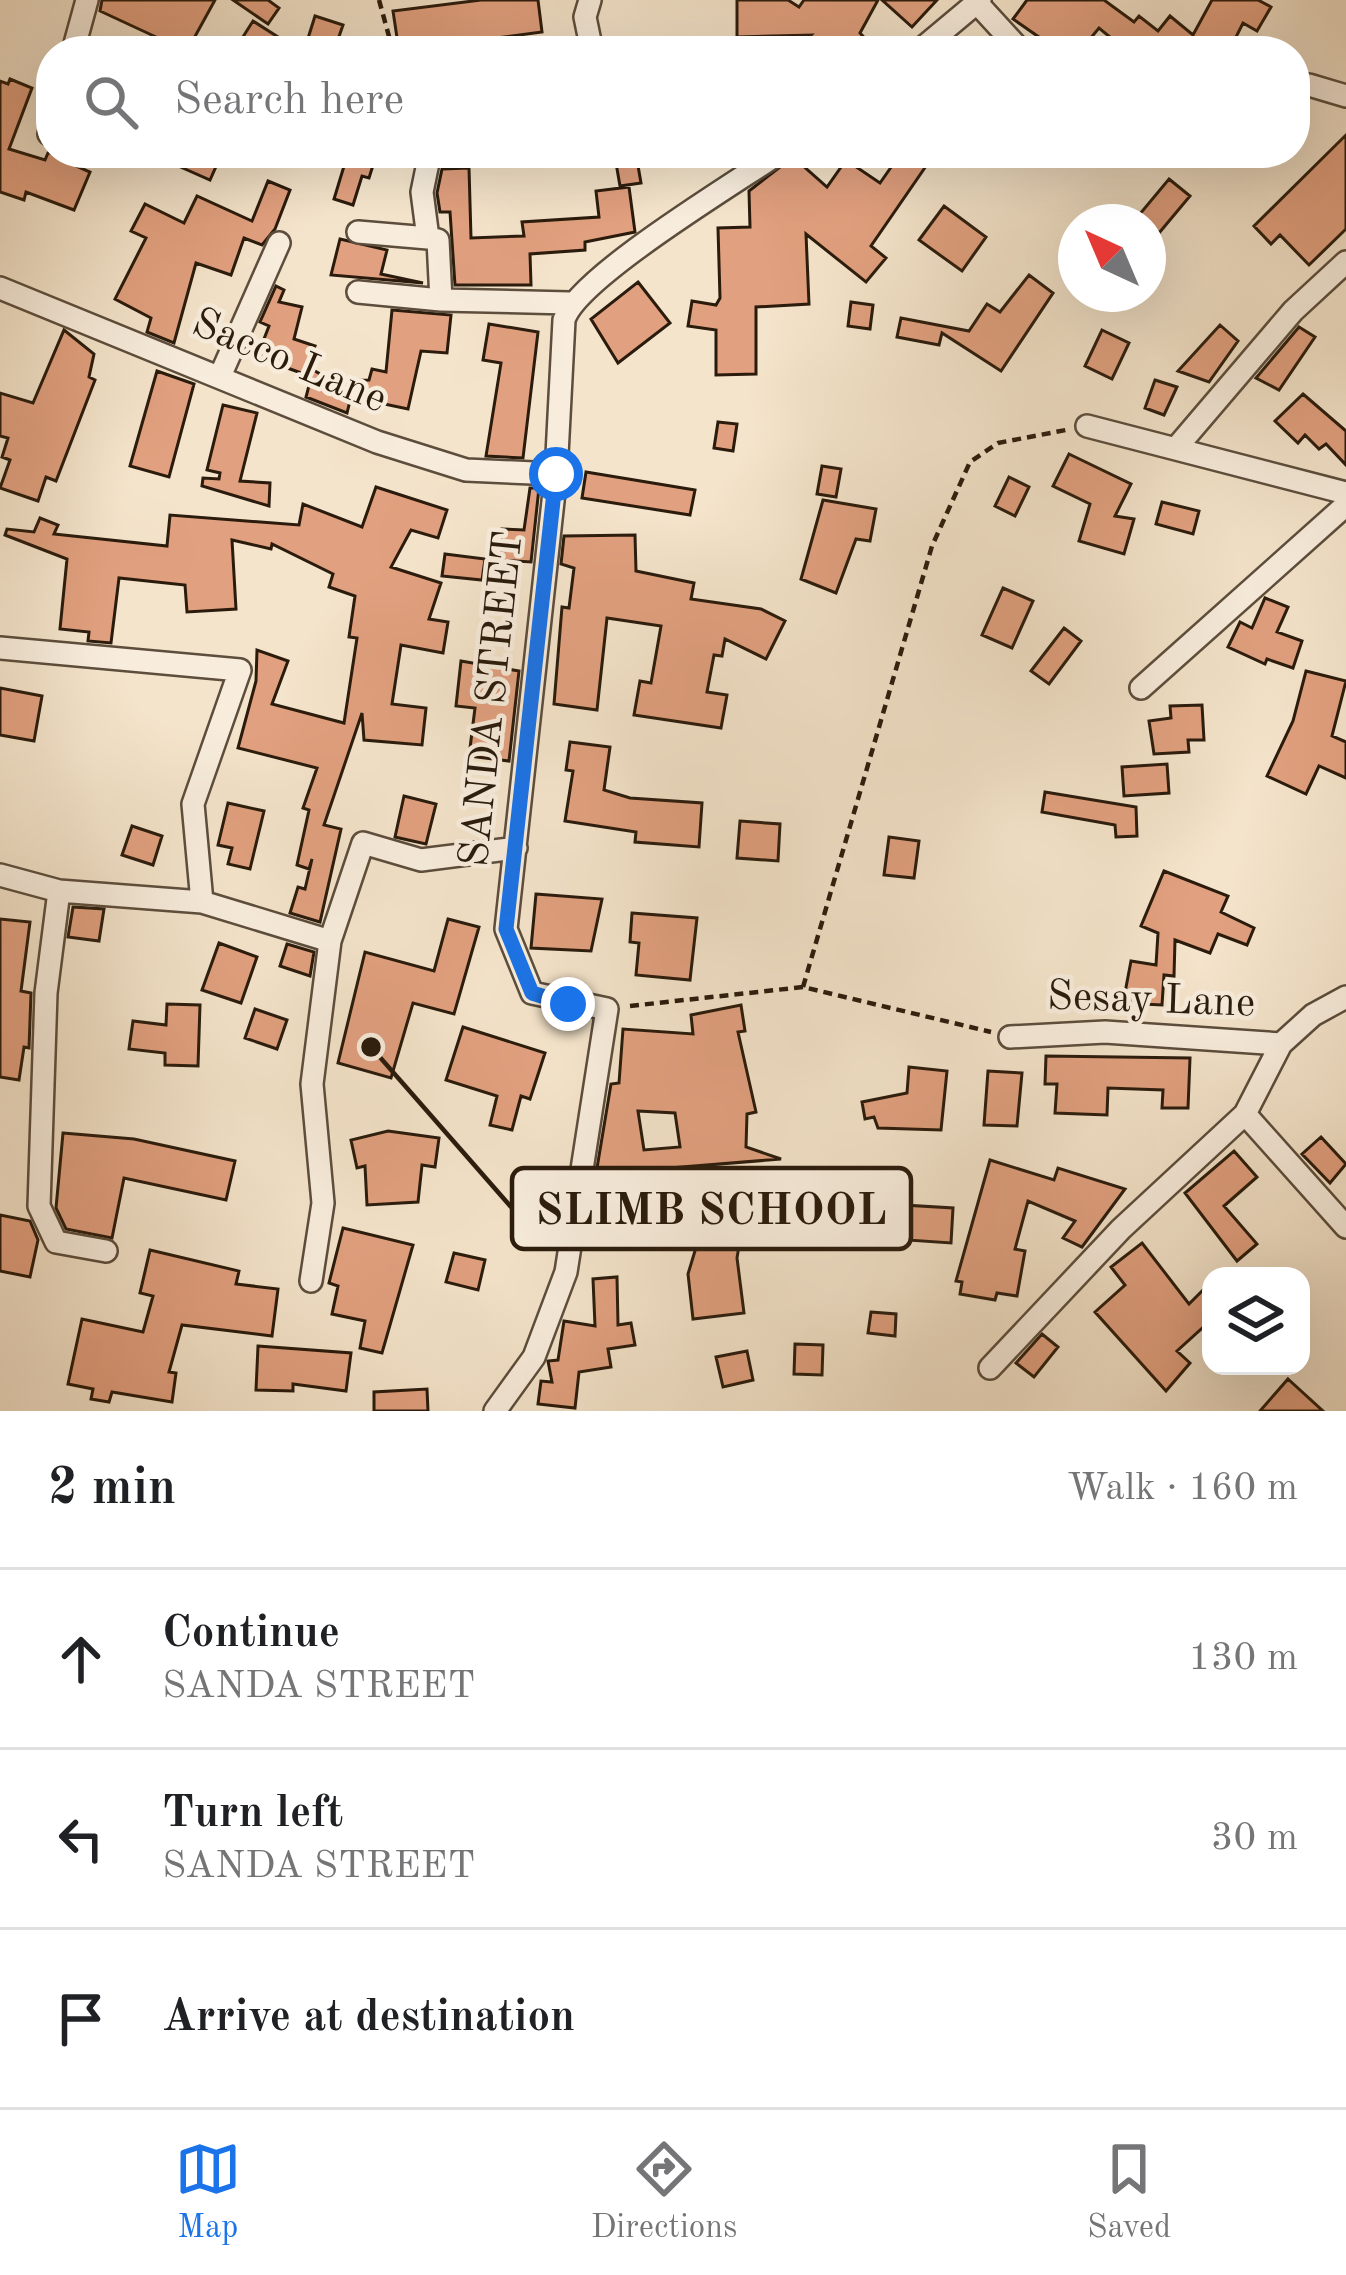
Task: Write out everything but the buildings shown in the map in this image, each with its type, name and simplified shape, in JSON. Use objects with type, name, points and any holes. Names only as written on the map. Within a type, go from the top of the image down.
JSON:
[{"type":"street","points":[[77,36],[87,0]]},
{"type":"street","points":[[589,36],[585,16],[590,0]]},
{"type":"street","points":[[938,36],[979,2],[1008,36]]},
{"type":"street","points":[[1310,86],[1346,96]]},
{"type":"street","points":[[427,168],[422,193],[428,238]]},
{"type":"street","points":[[358,292],[441,300],[569,303],[758,168]]},
{"type":"street","points":[[358,232],[438,239],[441,300]]},
{"type":"street","points":[[221,374],[279,243]]},
{"type":"street","points":[[1177,448],[1293,310],[1346,262]]},
{"type":"street","name":"Sacco Lane","points":[[0,288],[221,374],[377,442],[466,470],[556,474]]},
{"type":"street","name":"SANDA STREET","points":[[569,303],[556,474],[506,929],[532,993],[607,1009]]},
{"type":"street","points":[[1087,426],[1346,493]]},
{"type":"street","points":[[1141,688],[1346,506]]},
{"type":"street","points":[[202,902],[193,804],[240,670],[238,646]]},
{"type":"street","points":[[0,648],[240,670]]},
{"type":"street","points":[[311,1281],[323,1203],[312,1084],[330,941],[363,843],[422,860],[516,848]]},
{"type":"street","points":[[0,875],[59,891],[202,902],[330,941]]},
{"type":"street","points":[[59,891],[46,993],[39,1206],[56,1242],[106,1251]]},
{"type":"street","name":"Sesay Lane","points":[[1010,1036],[1105,1032],[1282,1044],[1313,1015],[1346,997]]},
{"type":"street","points":[[495,1411],[534,1357],[566,1272],[607,1009]]},
{"type":"street","points":[[990,1368],[1121,1228],[1245,1114],[1282,1044]]},
{"type":"street","points":[[1245,1114],[1346,1228]]},
{"type":"path","points":[[379,0],[390,36]]},
{"type":"path","points":[[803,987],[932,547],[970,462],[998,443],[1087,426]]},
{"type":"path","points":[[607,1009],[803,987],[1010,1036]]},
{"type":"place","name":"SLIMB SCHOOL","points":[[371,1047]]},
{"type":"route","points":[[556,474],[506,929],[532,993],[568,1004]]}]
